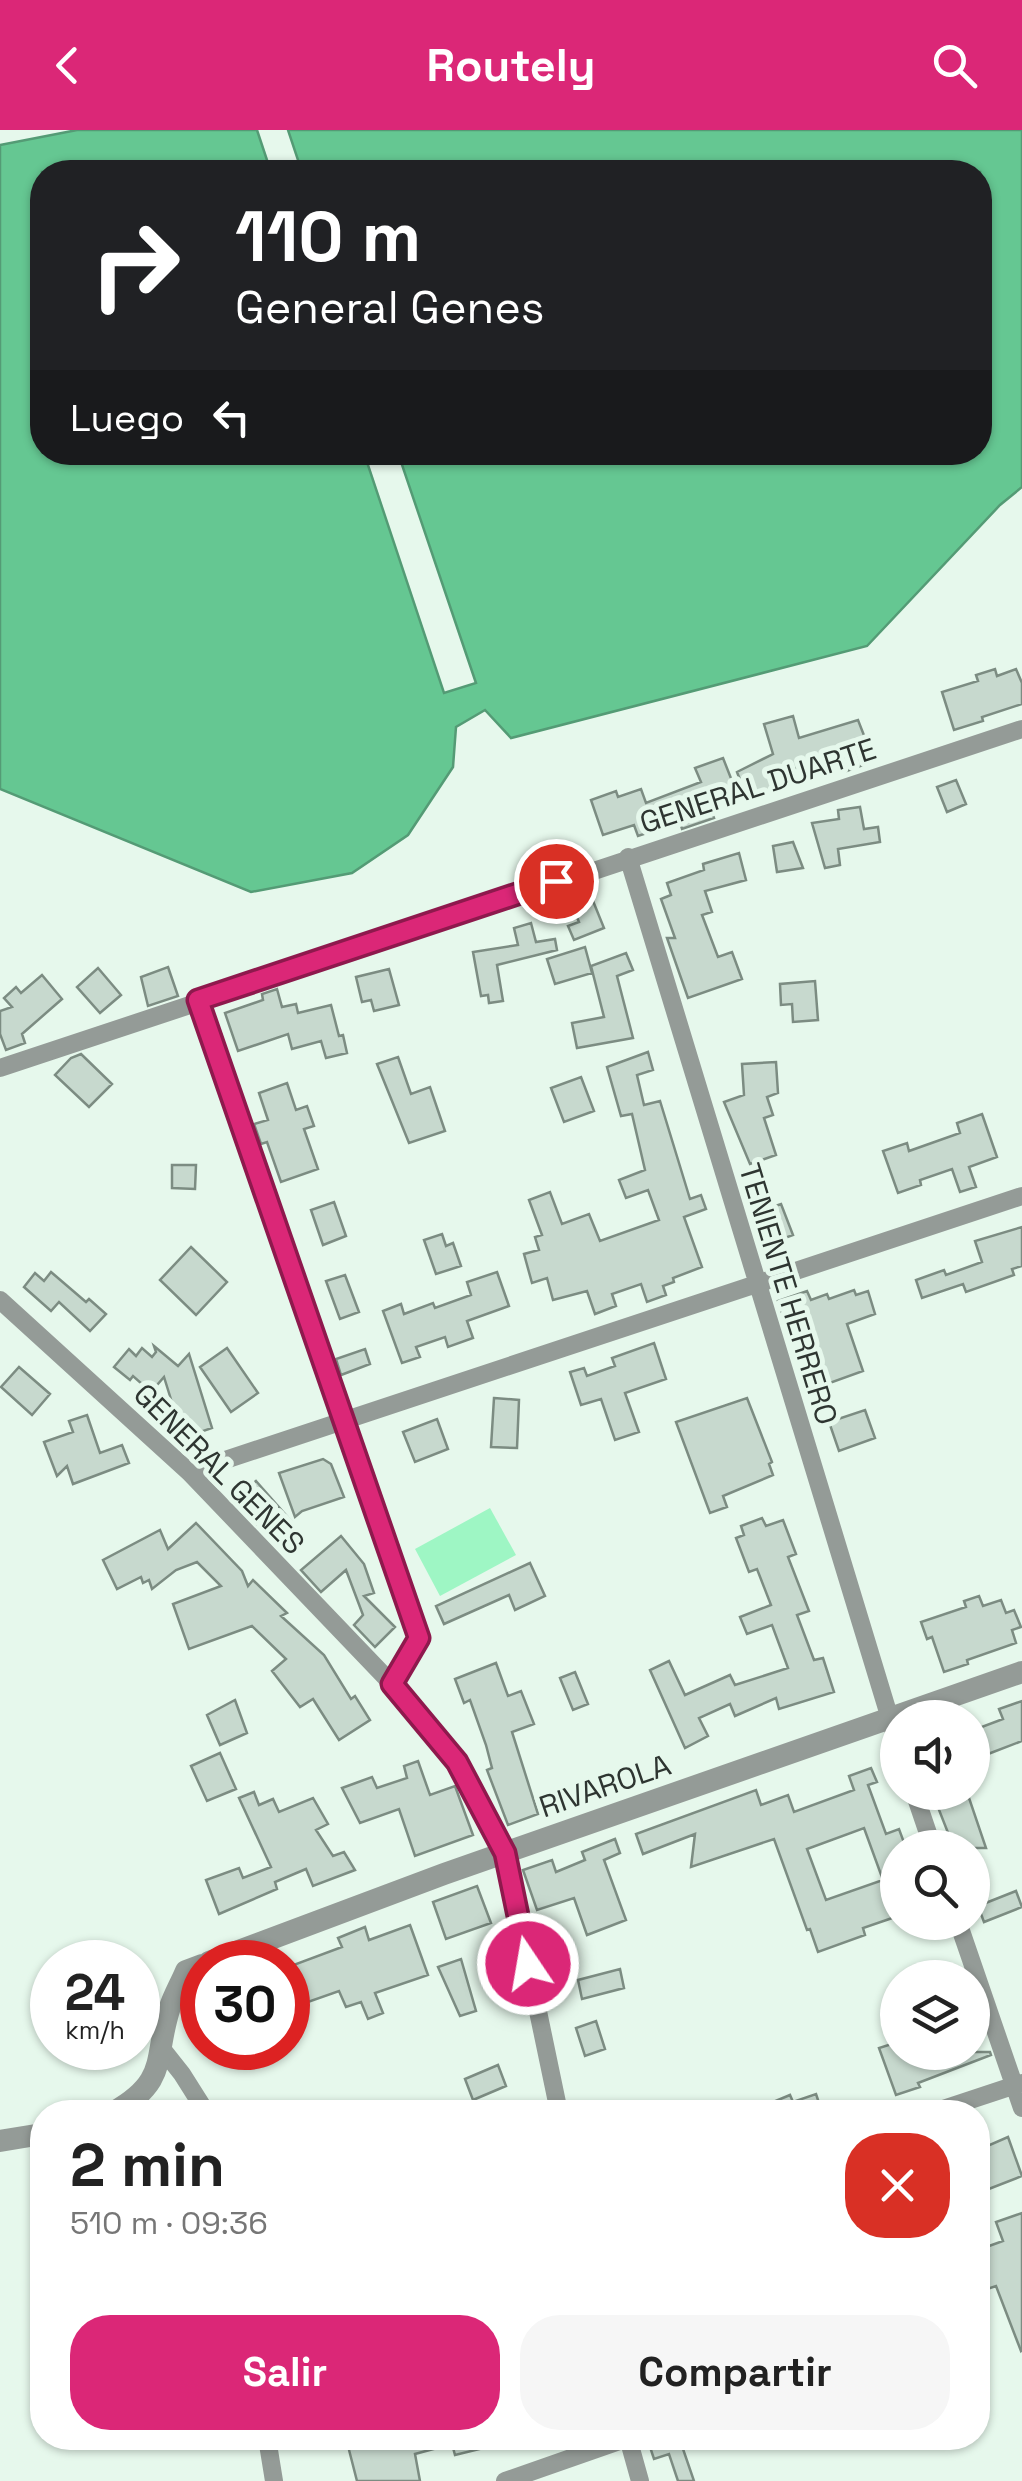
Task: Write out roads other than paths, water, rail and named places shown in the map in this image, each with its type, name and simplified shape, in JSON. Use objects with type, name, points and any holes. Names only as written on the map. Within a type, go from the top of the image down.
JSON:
[{"type":"street","name":"GENERAL DUARTE","points":[[0,1068],[1022,729]]},
{"type":"street","name":"TENIENTE HERRERO","points":[[628,857],[883,1700]]},
{"type":"street","points":[[198,1000],[419,1638],[392,1684]]},
{"type":"street","points":[[190,1472],[1022,1196]]},
{"type":"street","name":"GENERAL GENES","points":[[0,1300],[190,1472],[392,1684],[457,1762],[505,1853],[556,2100]]},
{"type":"street","name":"RIVAROLA","points":[[940,1700],[1022,1672]]},
{"type":"street","name":"RIVAROLA","points":[[271,1940],[880,1721]]},
{"type":"street","points":[[965,1940],[1018,2084],[1022,2108]]},
{"type":"street","name":"RIVAROLA","points":[[132,2100],[148,2089],[163,2050],[169,2010],[180,1985]]},
{"type":"street","points":[[163,2050],[198,2100]]},
{"type":"street","points":[[970,2100],[1018,2084]]},
{"type":"street","points":[[0,2140],[30,2136]]},
{"type":"street","points":[[269,2450],[274,2481]]},
{"type":"street","points":[[505,2481],[594,2450]]},
{"type":"street","points":[[631,2450],[640,2481]]}]
